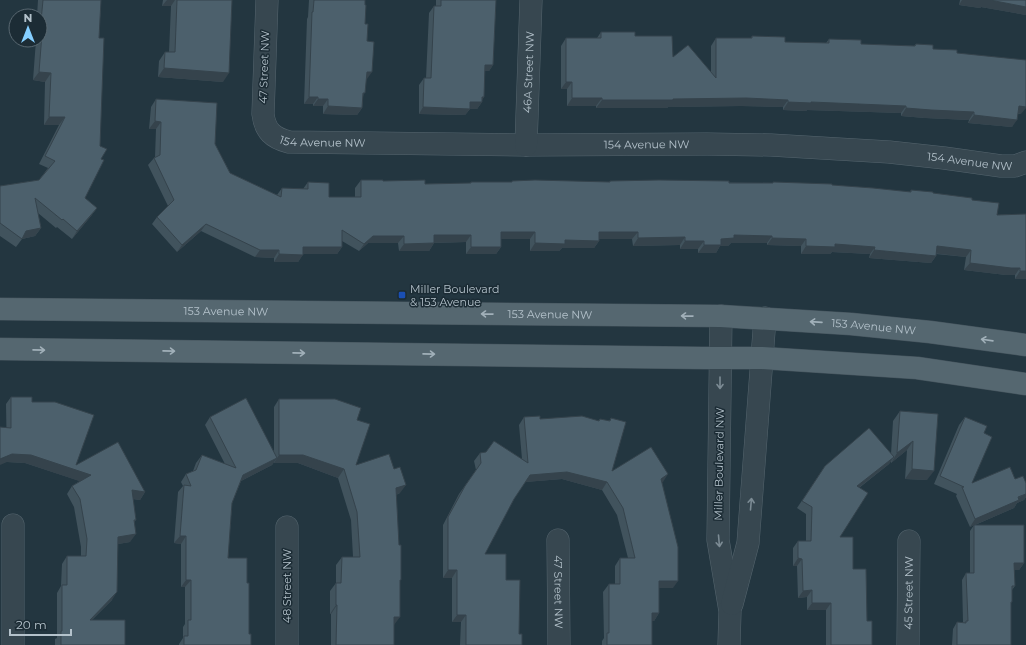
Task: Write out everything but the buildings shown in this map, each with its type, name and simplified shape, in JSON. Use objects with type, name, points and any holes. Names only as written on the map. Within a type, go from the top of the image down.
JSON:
[{"type":"main road","name":"153 Avenue NW","points":[[0,309],[721,316],[851,324],[930,332],[1026,345]]},
{"type":"main road","points":[[0,349],[762,358],[917,368],[1026,384]]},
{"type":"street","name":"47 Street NW","points":[[267,0],[263,114],[264,122],[269,132]]},
{"type":"street","name":"46A Street NW","points":[[526,145],[531,0]]},
{"type":"street","name":"154 Avenue NW","points":[[269,132],[280,140],[289,142],[526,145],[771,145],[904,154],[1001,166],[1015,166],[1026,162]]},
{"type":"street","name":"Miller Boulevard NW","points":[[721,316],[718,540],[730,611],[729,645]]},
{"type":"street","name":"Miller Boulevard NW","points":[[730,611],[748,543],[765,318]]},
{"type":"street","points":[[13,525],[13,645]]},
{"type":"street","name":"48 Street NW","points":[[287,528],[287,645]]},
{"type":"street","name":"47 Street NW","points":[[558,540],[559,645]]},
{"type":"street","name":"45 Street NW","points":[[908,645],[909,541]]},
{"type":"place","name":"Miller Boulevard & 153 Avenue","points":[[402,295]]}]
